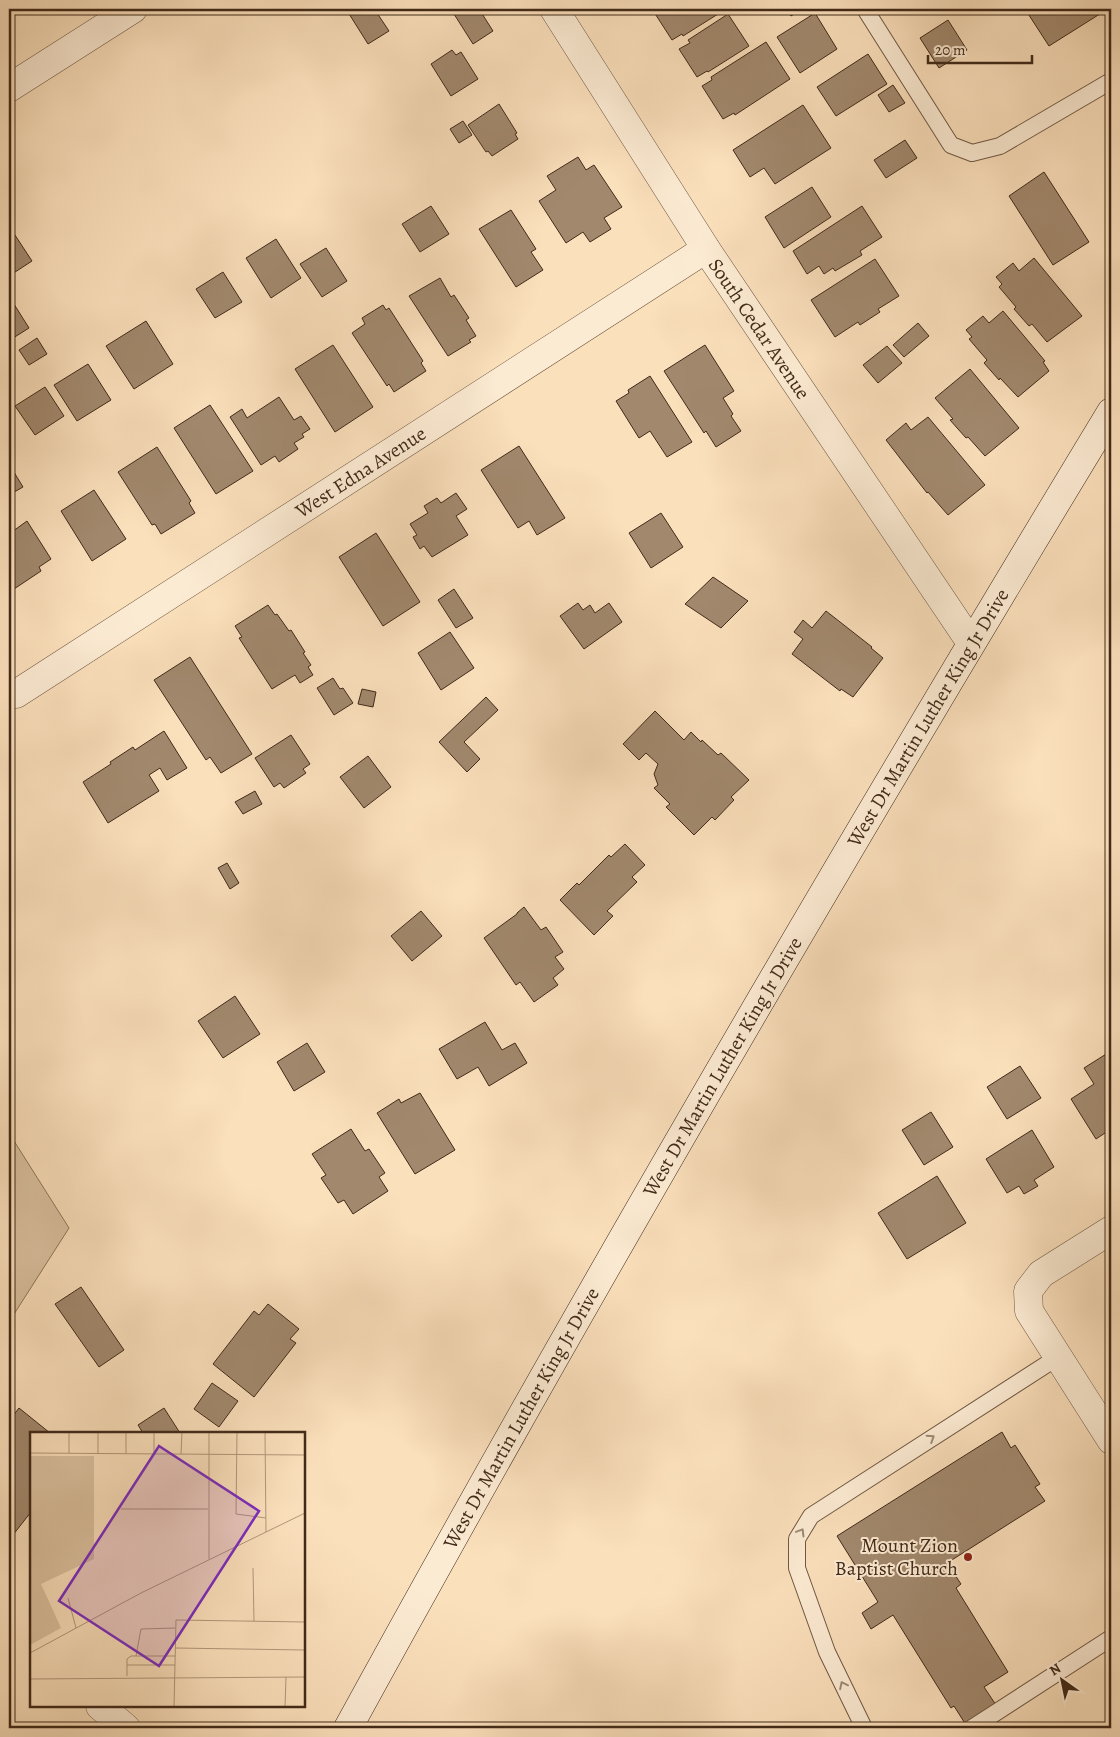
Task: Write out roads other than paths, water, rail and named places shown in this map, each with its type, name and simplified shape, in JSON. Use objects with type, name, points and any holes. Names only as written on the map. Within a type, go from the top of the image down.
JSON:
[{"type":"street","points":[[9,88],[133,9]]},
{"type":"street","name":"South Cedar Avenue","points":[[554,9],[706,249],[972,643]]},
{"type":"street","name":"West Edna Avenue","points":[[16,694],[706,249]]},
{"type":"street","name":"West Dr Martin Luther King Jr Drive","points":[[348,1728],[458,1527],[611,1257],[972,643],[1111,412]]},
{"type":"street","points":[[1111,1230],[1041,1274],[1028,1291],[1029,1311],[1111,1440]]},
{"type":"street","points":[[101,1707],[126,1728]]},
{"type":"lane","points":[[865,9],[950,145],[972,153],[1000,146],[1111,81]]},
{"type":"lane","points":[[864,1728],[827,1652],[797,1568],[797,1539],[811,1516],[1058,1356]]},
{"type":"lane","points":[[972,1728],[1111,1638]]},
{"type":"place","name":"Mount Zion Baptist Church","points":[[968,1557]]}]
